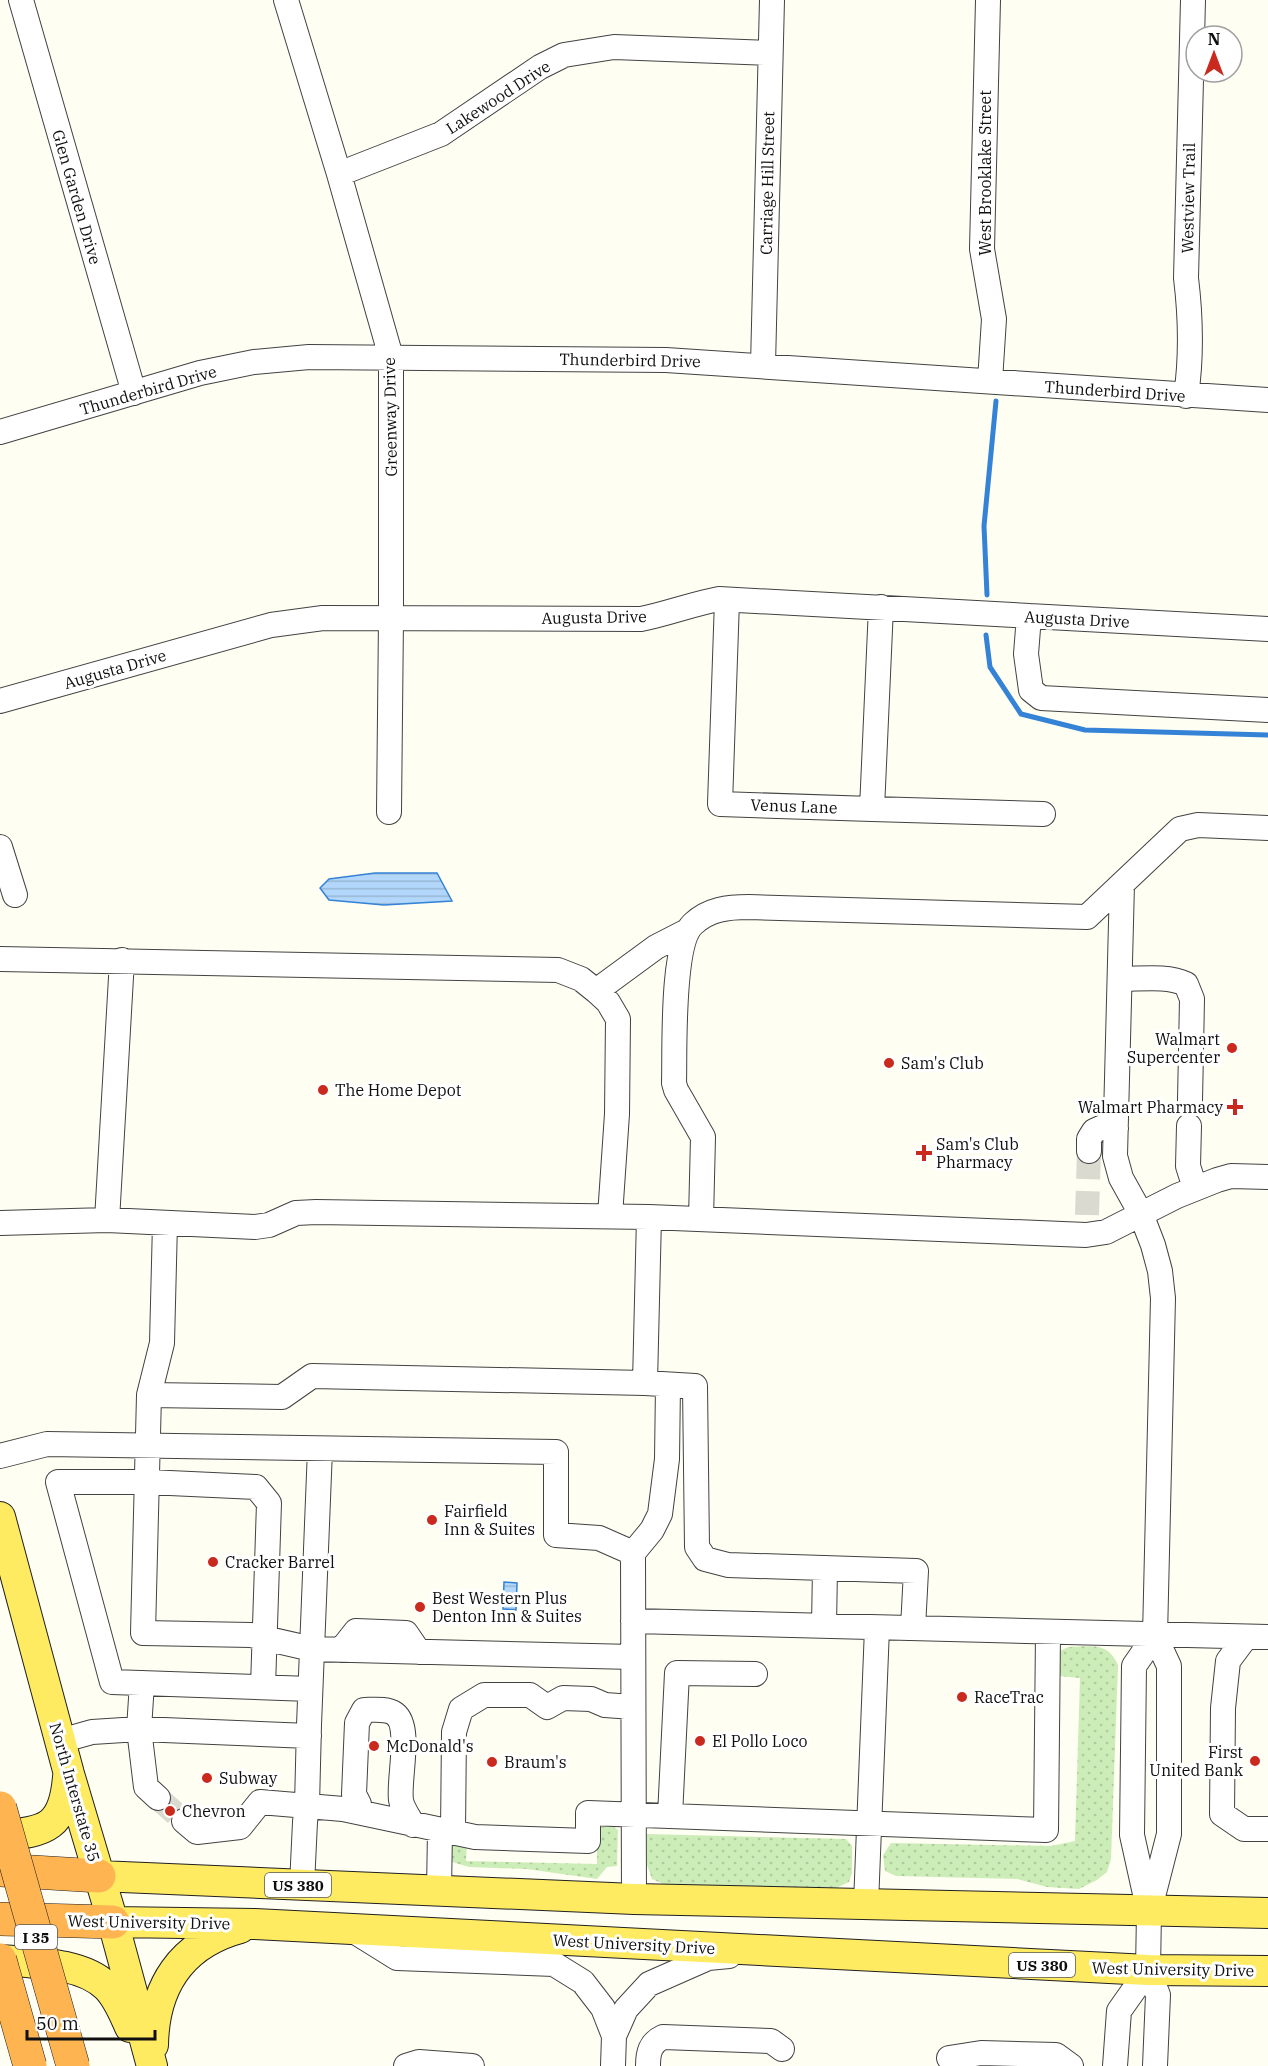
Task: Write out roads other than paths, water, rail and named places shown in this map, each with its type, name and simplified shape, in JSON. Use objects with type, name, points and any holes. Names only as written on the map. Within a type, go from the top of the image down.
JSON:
[{"type":"highway","name":"I 35","points":[[0,1808],[73,2066]]},
{"type":"highway","name":"US 380","points":[[0,1870],[99,1876]]},
{"type":"highway","name":"West University Drive","points":[[0,1919],[113,1922]]},
{"type":"highway","name":"I 35","points":[[0,1960],[30,2066]]},
{"type":"main road","name":"North Interstate 35","points":[[0,1516],[69,1774],[153,2066]]},
{"type":"main road","points":[[0,1834],[42,1830],[54,1822],[62,1811],[69,1774]]},
{"type":"main road","name":"US 380","points":[[99,1876],[634,1899],[1268,1913]]},
{"type":"main road","points":[[633,1944],[634,1899]]},
{"type":"main road","name":"West University Drive","points":[[113,1922],[255,1924],[1148,1970],[1268,1971]]},
{"type":"main road","points":[[153,2066],[153,2034],[157,2006],[167,1982],[178,1965],[211,1939],[255,1924]]},
{"type":"main road","points":[[0,1960],[74,1969],[90,1975],[107,1987],[124,2015],[147,2066]]},
{"type":"street","name":"Glen Garden Drive","points":[[21,0],[134,393]]},
{"type":"street","name":"Greenway Drive","points":[[286,0],[391,357],[389,812]]},
{"type":"street","name":"Carriage Hill Street","points":[[763,365],[772,0]]},
{"type":"street","name":"West Brooklake Street","points":[[988,0],[982,249],[994,319],[990,381]]},
{"type":"street","name":"Westview Trail","points":[[1186,396],[1191,360],[1191,323],[1186,278],[1193,0]]},
{"type":"street","name":"Lakewood Drive","points":[[339,174],[441,134],[540,67],[564,55],[614,47],[770,52]]},
{"type":"street","name":"Thunderbird Drive","points":[[0,432],[200,374],[254,362],[309,357],[666,360],[1268,400]]},
{"type":"street","name":"Augusta Drive","points":[[0,701],[271,625],[323,618],[641,619],[719,599],[1268,629]]},
{"type":"street","name":"Venus Lane","points":[[727,600],[720,804],[872,809]]},
{"type":"street","points":[[881,608],[872,809],[1043,814]]},
{"type":"street","points":[[1029,616],[1026,654],[1031,690],[1041,698],[1268,710]]},
{"type":"street","points":[[701,1219],[703,1137],[674,1083],[678,962],[683,939],[691,924],[707,914],[726,907],[1087,917],[1180,829],[1198,825],[1268,828]]},
{"type":"street","points":[[0,848],[15,896]]},
{"type":"street","points":[[1122,884],[1115,1156],[1121,1178],[1153,1245],[1160,1271],[1162,1298],[1155,1636],[1169,1666],[1169,1834],[1149,1912],[1148,1970],[1158,1995],[1155,2066]]},
{"type":"street","points":[[596,991],[656,947],[687,931]]},
{"type":"street","points":[[0,958],[558,970],[581,979],[608,1002],[618,1019],[617,1114],[610,1216]]},
{"type":"street","points":[[108,1220],[122,960]]},
{"type":"street","points":[[1121,978],[1169,980],[1186,984],[1192,999],[1190,1101]]},
{"type":"street","points":[[1189,1126],[1188,1166],[1195,1188]]},
{"type":"street","points":[[1089,1151],[1089,1139],[1094,1131],[1103,1127],[1116,1128]]},
{"type":"street","points":[[0,1223],[108,1220],[255,1227],[269,1225],[287,1215],[305,1212],[1087,1225],[1106,1232],[1195,1188],[1231,1176],[1268,1177]]},
{"type":"street","points":[[634,1899],[633,1553],[652,1530],[660,1514],[667,1459],[657,1384],[649,1217]]},
{"type":"street","points":[[165,1223],[162,1342],[149,1395],[143,1633],[251,1635],[312,1649],[633,1657]]},
{"type":"street","points":[[149,1395],[282,1397],[312,1376],[695,1386],[697,1547],[705,1559],[728,1565],[916,1571],[913,1628]]},
{"type":"street","points":[[0,1456],[47,1444],[556,1452],[556,1535],[599,1538],[633,1553]]},
{"type":"street","points":[[302,1885],[308,1804],[310,1689],[320,1449]]},
{"type":"street","points":[[263,1687],[269,1503],[256,1487],[148,1482],[58,1482],[111,1682],[310,1689]]},
{"type":"street","points":[[824,1626],[825,1568]]},
{"type":"street","points":[[633,1621],[1257,1637]]},
{"type":"street","points":[[866,1904],[877,1628]]},
{"type":"street","points":[[184,1821],[197,1832],[240,1827],[260,1802],[308,1804],[358,1812],[475,1837],[588,1841],[588,1813],[1046,1830],[1048,1633]]},
{"type":"street","points":[[1149,1912],[1131,1835],[1134,1666],[1155,1636]]},
{"type":"street","points":[[1257,1637],[1228,1661],[1223,1708],[1222,1814],[1244,1829],[1268,1829]]},
{"type":"street","points":[[670,1816],[678,1672],[755,1674]]},
{"type":"street","points":[[142,1683],[139,1729],[146,1787],[158,1798]]},
{"type":"street","points":[[439,1891],[447,1831],[454,1732],[461,1709],[484,1695],[530,1695],[547,1707],[563,1698],[591,1699],[605,1705],[633,1707]]},
{"type":"street","points":[[358,1812],[359,1804],[354,1794],[357,1723],[363,1710],[386,1710],[394,1713],[401,1721],[403,1733],[401,1802],[413,1825]]},
{"type":"street","points":[[60,1741],[92,1732],[139,1729],[309,1736]]},
{"type":"street","points":[[352,1930],[397,1958],[554,1964],[583,1982],[603,2008],[614,2036]]},
{"type":"street","points":[[612,2066],[614,2036],[626,2009],[649,1984],[708,1958],[788,1952]]},
{"type":"street","points":[[1116,2066],[1119,2011],[1148,1970]]},
{"type":"street","points":[[638,2066],[640,2038],[650,2027],[694,2028],[704,2038]]},
{"type":"street","points":[[648,2066],[650,2048],[658,2039],[670,2037],[771,2041],[782,2049]]},
{"type":"street","points":[[949,2058],[981,2054],[1056,2055],[1071,2066]]},
{"type":"street","points":[[406,2066],[419,2062],[491,2066]]},
{"type":"water","points":[[375,873],[437,873],[452,901],[384,905],[329,900],[320,888],[329,879]]},
{"type":"water","points":[[504,1582],[517,1583],[516,1610],[503,1609]]},
{"type":"waterway","points":[[987,595],[984,526],[996,401]]},
{"type":"waterway","points":[[986,635],[990,667],[1021,714],[1085,730],[1268,735]]},
{"type":"tunnel","points":[[1087,1215],[1089,1151]]},
{"type":"tunnel","points":[[158,1798],[184,1821]]},
{"type":"place","name":"Walmart Supercenter","points":[[1232,1048]]},
{"type":"place","name":"Sam's Club","points":[[889,1063]]},
{"type":"place","name":"The Home Depot","points":[[323,1090]]},
{"type":"place","name":"Walmart Pharmacy","points":[[1235,1107]]},
{"type":"place","name":"Sam's Club Pharmacy","points":[[924,1153]]},
{"type":"place","name":"Fairfield Inn & Suites","points":[[432,1520]]},
{"type":"place","name":"Cracker Barrel","points":[[213,1562]]},
{"type":"place","name":"Best Western Plus Denton Inn & Suites","points":[[420,1607]]},
{"type":"place","name":"RaceTrac","points":[[962,1697]]},
{"type":"place","name":"El Pollo Loco","points":[[700,1741]]},
{"type":"place","name":"McDonald's","points":[[374,1746]]},
{"type":"place","name":"First United Bank","points":[[1255,1761]]},
{"type":"place","name":"Braum's","points":[[492,1762]]},
{"type":"place","name":"Subway","points":[[207,1778]]},
{"type":"place","name":"Chevron","points":[[170,1811]]}]
